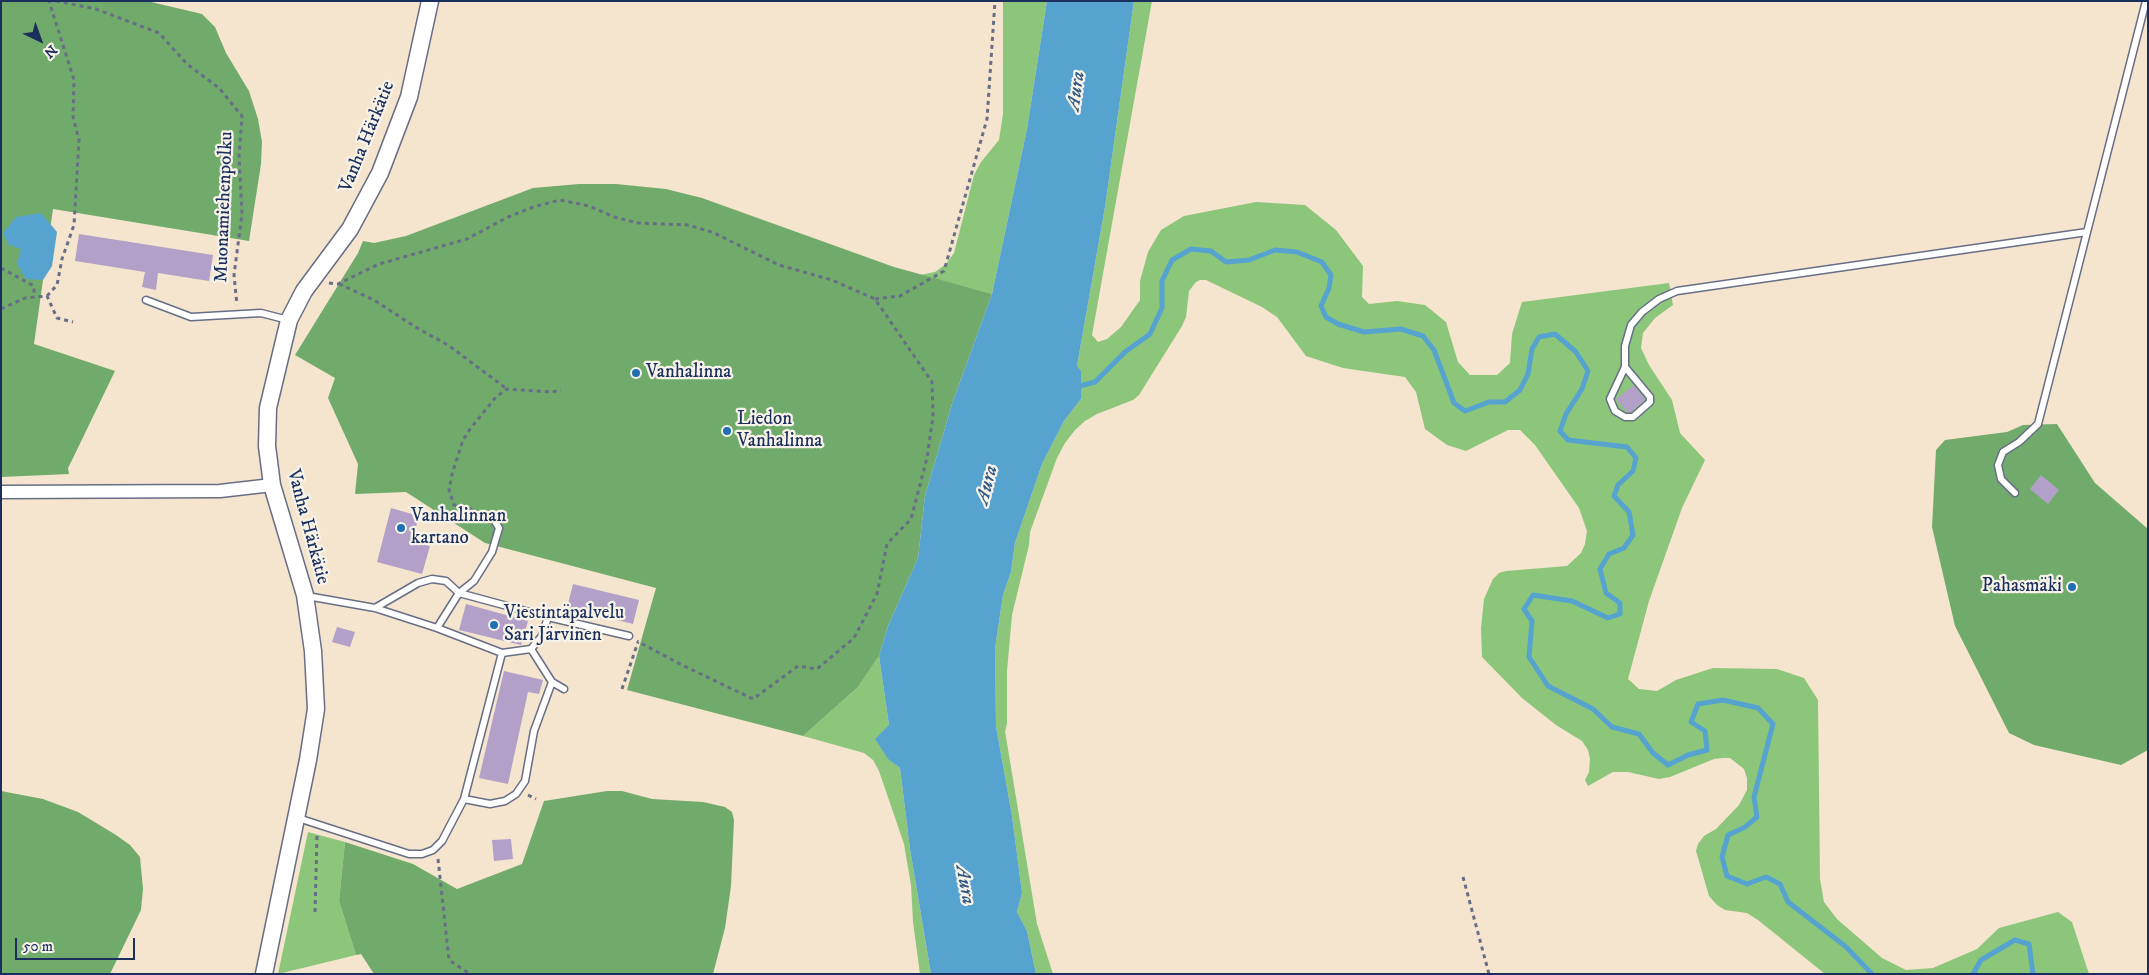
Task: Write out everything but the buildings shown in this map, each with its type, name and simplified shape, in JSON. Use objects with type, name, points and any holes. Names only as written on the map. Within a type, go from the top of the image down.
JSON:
[{"type":"street","name":"Vanha Härkätie","points":[[264,974],[316,709],[313,651],[305,595],[272,485],[267,446],[268,408],[289,320],[311,282],[350,229],[380,173],[409,98],[430,1]]},
{"type":"street","points":[[1,492],[220,491],[272,485]]},
{"type":"lane","points":[[2015,493],[2000,479],[1998,465],[2003,452],[2019,442],[2038,424],[2146,1]]},
{"type":"lane","points":[[1625,367],[1650,397],[1650,402],[1633,417],[1625,417],[1615,411],[1610,399],[1625,367],[1624,346],[1631,325],[1642,312],[1659,299],[1677,291],[2087,232]]},
{"type":"lane","points":[[146,300],[191,317],[238,316],[261,313],[289,320]]},
{"type":"lane","points":[[437,628],[459,593],[474,581],[492,552],[499,528],[494,520],[488,518]]},
{"type":"lane","points":[[375,608],[418,584],[432,579],[446,581],[459,593],[629,636]]},
{"type":"lane","points":[[305,595],[375,608],[437,628],[502,653],[531,649],[542,636],[548,617]]},
{"type":"lane","points":[[531,649],[552,682],[564,689]]},
{"type":"lane","points":[[296,817],[409,854],[422,854],[437,846],[442,841],[464,799],[502,653]]},
{"type":"lane","points":[[464,799],[490,804],[505,801],[516,794],[525,782],[534,730],[552,682]]},
{"type":"path","points":[[1,309],[34,296],[47,296],[58,285],[62,259],[74,225],[79,140],[73,118],[74,80],[49,1]]},
{"type":"path","name":"Muonamiehenpolku","points":[[56,1],[96,8],[159,33],[187,64],[219,88],[242,116],[239,156],[242,214],[234,275],[238,316]]},
{"type":"path","points":[[874,299],[900,296],[944,272],[987,119],[995,1]]},
{"type":"path","points":[[338,284],[379,264],[467,239],[508,217],[560,200],[589,206],[614,217],[638,223],[688,225],[712,232],[779,265],[832,280],[874,299],[932,382],[933,416],[927,458],[911,519],[887,544],[877,594],[854,638],[817,669],[798,666],[753,699],[682,665],[629,636]]},
{"type":"path","points":[[1,268],[34,286],[34,296]]},
{"type":"path","points":[[311,282],[338,284],[374,300],[417,328],[448,345],[507,389],[551,392],[561,390]]},
{"type":"path","points":[[47,296],[57,318],[73,322]]},
{"type":"path","points":[[488,518],[466,507],[454,505],[449,490],[463,440],[496,398],[507,389]]},
{"type":"path","points":[[622,689],[639,642]]},
{"type":"path","points":[[315,912],[317,824]]},
{"type":"path","points":[[437,846],[449,960],[470,974]]},
{"type":"path","points":[[1463,877],[1489,974]]},
{"type":"green space","points":[[1,1],[147,1],[202,14],[215,27],[226,53],[249,91],[258,119],[262,142],[261,164],[249,241],[53,209],[34,344],[115,371],[68,468],[69,474],[1,477]]},
{"type":"green space","points":[[1003,1],[1047,1],[1027,129],[992,294],[920,275],[935,272],[946,264],[954,253],[974,175],[981,162],[999,140],[1003,114]]},
{"type":"green space","points":[[1134,1],[1152,1],[1092,335],[1098,342],[1107,339],[1121,327],[1140,300],[1140,281],[1148,252],[1161,230],[1184,216],[1256,202],[1305,205],[1336,230],[1363,266],[1362,297],[1369,304],[1397,301],[1425,305],[1446,322],[1458,362],[1470,375],[1497,375],[1510,363],[1512,334],[1522,302],[1669,283],[1673,305],[1655,318],[1643,333],[1641,348],[1649,365],[1672,400],[1680,433],[1705,460],[1682,508],[1649,601],[1628,679],[1639,689],[1657,691],[1676,680],[1713,668],[1777,669],[1804,678],[1818,700],[1820,879],[1824,902],[1837,919],[1882,958],[1906,970],[1933,968],[1977,949],[1999,928],[2058,912],[2072,922],[2089,974],[1825,974],[1758,920],[1747,913],[1725,910],[1717,905],[1709,896],[1696,851],[1698,844],[1704,836],[1716,829],[1739,805],[1747,790],[1747,778],[1744,769],[1730,758],[1723,758],[1714,759],[1670,777],[1659,779],[1628,772],[1613,772],[1588,786],[1585,780],[1589,772],[1590,759],[1588,750],[1582,741],[1556,725],[1522,698],[1482,657],[1481,628],[1484,599],[1493,579],[1499,573],[1506,571],[1567,566],[1581,553],[1585,544],[1587,531],[1579,508],[1535,445],[1520,430],[1508,430],[1466,451],[1447,445],[1425,429],[1416,392],[1405,377],[1343,368],[1306,356],[1277,317],[1262,307],[1206,280],[1200,280],[1189,291],[1186,317],[1182,326],[1139,395],[1133,400],[1097,414],[1085,421],[1065,443],[1057,458],[1030,532],[1029,545],[1012,615],[1007,671],[1007,724],[1005,731],[1037,924],[1053,974],[1036,974],[1027,931],[1017,912],[1022,893],[1012,816],[996,726],[995,648],[1003,595],[1011,572],[1015,543],[1042,464],[1064,421],[1081,399],[1077,366],[1105,207]]},
{"type":"green space","points":[[579,184],[616,184],[666,189],[702,198],[894,267],[992,294],[952,404],[925,496],[918,558],[888,626],[879,656],[858,687],[803,736],[627,690],[656,588],[485,543],[406,492],[355,494],[358,464],[328,398],[335,378],[295,355],[358,253],[363,241],[374,243],[406,236],[533,188]]},
{"type":"green space","points":[[2057,424],[2095,483],[2148,529],[2148,750],[2121,765],[2034,745],[2009,733],[1955,626],[1932,527],[1936,450],[1945,440],[2007,432],[2023,425]]},
{"type":"green space","points":[[879,656],[889,725],[889,760],[900,768],[910,849],[931,974],[920,974],[913,922],[911,885],[904,844],[879,771],[873,760],[864,753],[803,736],[858,687]]},
{"type":"green space","points":[[1,791],[43,799],[78,812],[130,845],[140,857],[143,889],[141,910],[110,974],[1,974]]},
{"type":"green space","points":[[607,791],[622,791],[652,799],[703,802],[725,807],[732,812],[734,820],[731,886],[725,928],[713,974],[374,974],[361,954],[356,955],[339,901],[345,842],[413,864],[457,889],[522,864],[544,801]]},
{"type":"green space","points":[[308,832],[345,842],[339,901],[356,955],[278,974]]},
{"type":"water","name":"Aura","points":[[1047,1],[1134,1],[1105,207],[1077,366],[1081,371],[1081,399],[1064,421],[1042,464],[1015,543],[1011,572],[1003,595],[995,648],[996,726],[1012,816],[1022,893],[1017,912],[1027,931],[1036,974],[931,974],[910,849],[900,768],[889,760],[875,739],[889,725],[879,656],[888,626],[918,558],[925,496],[952,404],[992,294],[1027,129]]},
{"type":"water","points":[[41,213],[57,232],[52,266],[43,280],[26,279],[17,264],[21,249],[9,245],[3,233],[16,217]]},
{"type":"waterway","points":[[1076,387],[1095,382],[1125,352],[1150,334],[1162,308],[1162,281],[1172,260],[1191,249],[1211,251],[1226,262],[1249,260],[1275,250],[1297,252],[1322,262],[1331,275],[1329,288],[1321,306],[1326,317],[1338,324],[1364,332],[1401,329],[1423,336],[1434,350],[1454,403],[1465,411],[1489,402],[1505,402],[1520,390],[1528,374],[1532,349],[1539,337],[1555,334],[1576,352],[1588,371],[1582,389],[1566,414],[1560,431],[1568,440],[1627,447],[1636,458],[1633,471],[1618,485],[1614,496],[1629,512],[1633,535],[1624,548],[1609,554],[1600,569],[1606,593],[1620,603],[1620,614],[1608,618],[1572,601],[1533,595],[1524,609],[1532,621],[1529,657],[1548,686],[1593,709],[1612,727],[1639,734],[1653,753],[1668,765],[1688,755],[1707,750],[1705,731],[1691,722],[1698,704],[1723,700],[1758,708],[1773,724],[1754,797],[1757,817],[1745,827],[1728,835],[1722,857],[1727,876],[1747,884],[1766,877],[1780,884],[1788,902],[1845,946],[1872,974]]},
{"type":"waterway","points":[[1973,974],[1981,960],[2015,940],[2029,944],[2033,974]]},
{"type":"place","name":"Vanhalinna","points":[[636,373]]},
{"type":"place","name":"Liedon Vanhalinna","points":[[727,431]]},
{"type":"place","name":"Vanhalinnan kartano","points":[[401,528]]},
{"type":"place","name":"Pahasmäki","points":[[2072,587]]},
{"type":"place","name":"Viestintäpalvelu Sari Järvinen","points":[[494,625]]}]
